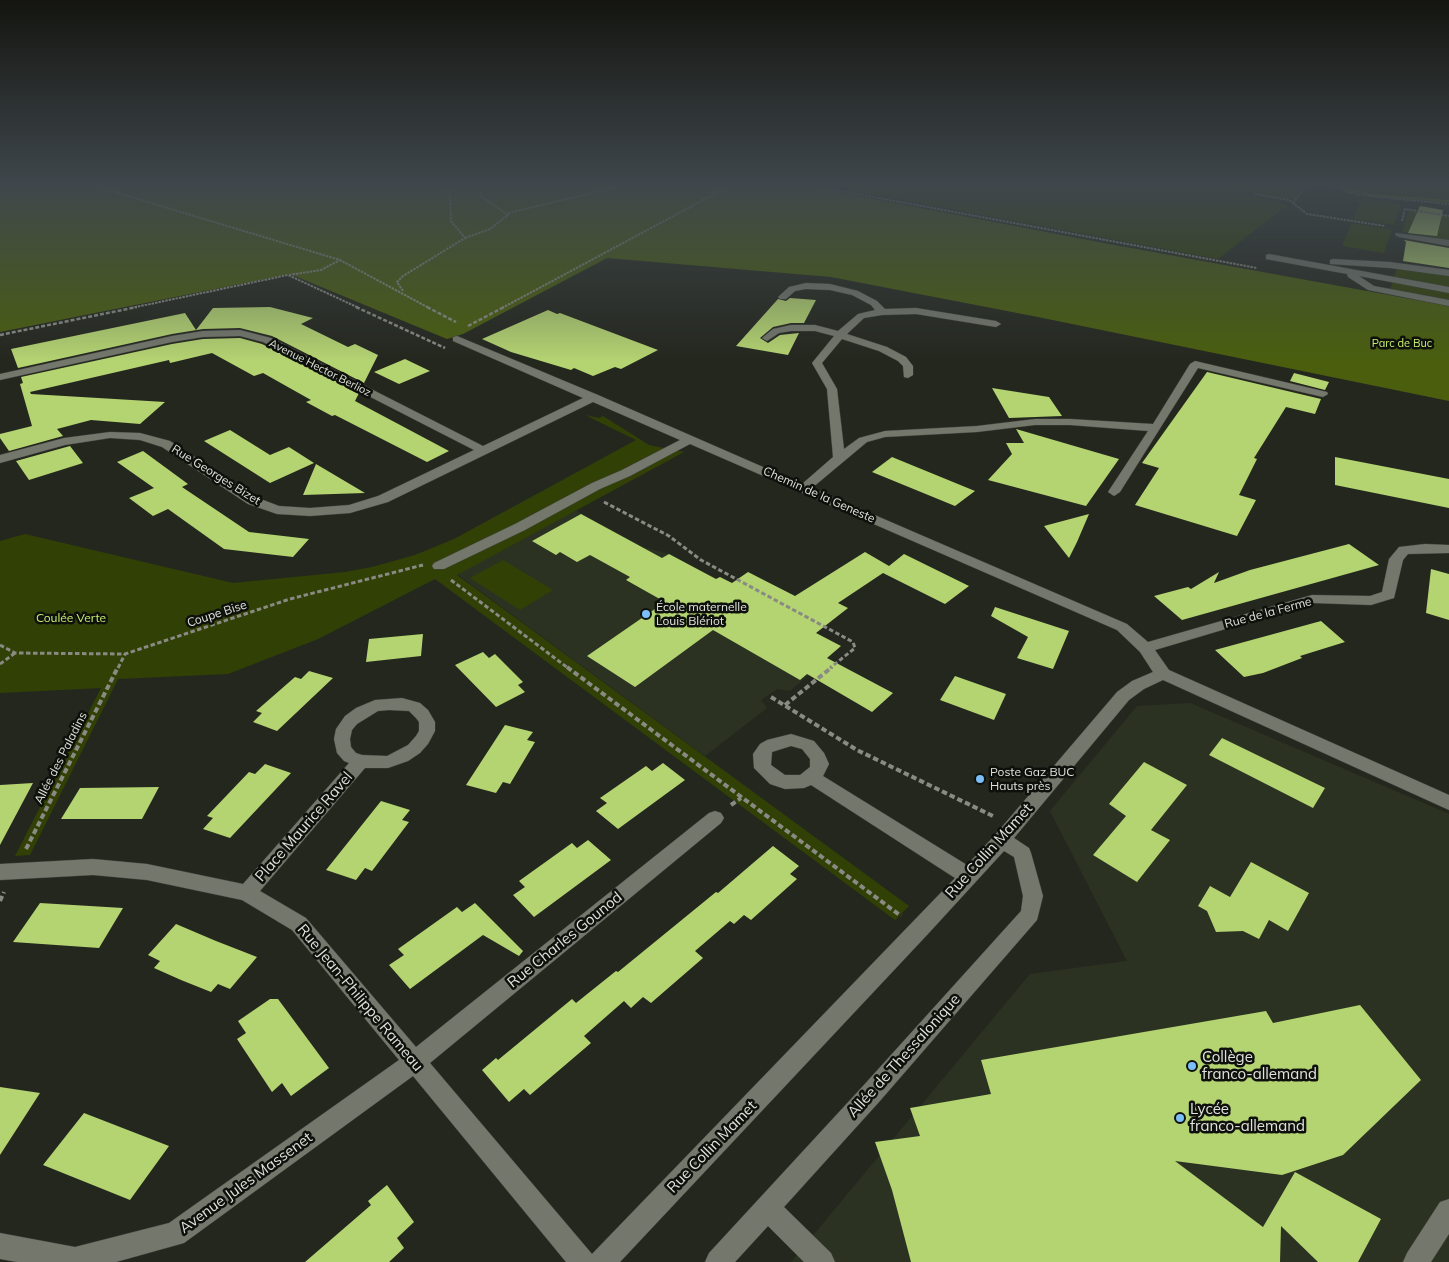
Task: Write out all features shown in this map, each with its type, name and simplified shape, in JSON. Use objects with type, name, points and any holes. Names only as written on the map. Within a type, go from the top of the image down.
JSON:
[{"type":"street","points":[[1268,257],[1449,290]]},
{"type":"street","points":[[1326,268],[1330,263],[1340,261],[1449,273]]},
{"type":"street","points":[[1345,271],[1371,288],[1449,303]]},
{"type":"street","points":[[1406,272],[1449,279]]},
{"type":"street","points":[[783,297],[792,289],[806,286],[830,287],[855,293],[874,303],[882,312]]},
{"type":"street","points":[[839,458],[832,389],[818,363],[840,334],[861,316],[882,312],[916,311],[996,324]]},
{"type":"street","points":[[766,338],[776,330],[791,328],[815,328],[840,334],[883,349],[902,359],[908,366],[908,375]]},
{"type":"street","name":"Avenue Hector Berlioz","points":[[0,378],[172,339],[203,334],[240,333],[267,340],[482,450]]},
{"type":"street","name":"Chemin de la Geneste","points":[[457,338],[1122,627],[1145,648],[1163,674]]},
{"type":"street","points":[[1114,492],[1195,364],[1323,394]]},
{"type":"street","name":"Rue Georges Bizet","points":[[0,459],[64,442],[110,435],[140,437],[166,444],[253,501],[277,510],[310,512],[350,509],[383,499],[594,397]]},
{"type":"street","points":[[804,489],[863,440],[886,434],[977,429],[1035,422],[1070,422],[1156,428]]},
{"type":"street","points":[[439,566],[520,528],[596,486],[626,473],[691,439]]},
{"type":"street","name":"Rue Georges Bizet","points":[[0,466],[26,452]]},
{"type":"street","name":"Rue de la Ferme","points":[[1145,648],[1312,599],[1371,600],[1389,595],[1396,559],[1404,550],[1425,548],[1449,549]]},
{"type":"street","points":[[1163,674],[1449,802]]},
{"type":"street","name":"Rue Collin Mamet","points":[[602,1262],[920,929],[1007,833],[1123,696],[1138,685],[1163,674]]},
{"type":"street","name":"Place Maurice Ravel","points":[[389,704],[408,706],[422,714],[427,722],[427,731],[414,749],[402,757],[388,762],[374,763],[361,761],[350,757],[343,749],[342,739],[344,730],[351,720],[362,712],[389,704]]},
{"type":"street","name":"Place Maurice Ravel","points":[[247,893],[361,761]]},
{"type":"street","points":[[812,777],[968,876]]},
{"type":"street","name":"Rue Charles Gounod","points":[[414,1062],[715,818]]},
{"type":"street","name":"Allée de Thessalonique","points":[[718,1262],[871,1094],[1030,914],[1033,896],[1022,853],[1007,833]]},
{"type":"street","name":"Rue Jean-Philippe Rameau","points":[[8,871],[93,867],[147,872],[247,893],[299,924],[583,1262]]},
{"type":"street","name":"Avenue Jules Massenet","points":[[0,1246],[75,1260],[175,1234],[414,1062]]},
{"type":"street","points":[[768,1208],[822,1262]]},
{"type":"street","points":[[1416,1262],[1449,1210]]},
{"type":"path","points":[[283,243],[340,260],[465,328]]},
{"type":"path","points":[[408,296],[401,290],[398,282],[403,276],[457,243]]},
{"type":"path","points":[[457,338],[451,336],[624,243]]},
{"type":"path","points":[[1122,243],[1263,269]]},
{"type":"path","points":[[0,335],[288,275],[321,270],[340,260]]},
{"type":"path","points":[[288,275],[448,349]]},
{"type":"path","points":[[609,496],[601,500],[669,536],[701,560],[853,642],[854,648],[785,704]]},
{"type":"path","name":"Coupe Bise","points":[[0,645],[16,653],[125,654],[290,598],[422,566],[439,566]]},
{"type":"path","points":[[439,566],[439,571],[740,798],[920,929]]},
{"type":"path","points":[[0,664],[16,653]]},
{"type":"path","name":"Allée des Paladins","points":[[8,871],[125,654]]},
{"type":"path","points":[[772,697],[858,750],[1007,833]]},
{"type":"shaded area","name":"École maternelle Louis Blériot","points":[[575,510],[643,547],[669,554],[716,579],[720,577],[725,579],[723,582],[841,646],[790,691],[777,689],[761,700],[767,708],[705,756],[457,574]]},
{"type":"shaded area","name":"Lycée franco-allemand","points":[[1190,703],[1449,814],[1449,1262],[791,1262],[1030,974],[1127,961],[1050,811],[1137,706]]},
{"type":"green space","name":"Parc de Buc","points":[[0,243],[1103,243],[1449,306],[1449,401],[1038,317],[831,277],[607,258],[463,334],[447,339],[290,274],[0,332]]},
{"type":"green space","points":[[1132,243],[1239,243],[1218,259]]},
{"type":"green space","points":[[1343,243],[1388,243],[1384,253],[1342,246]]},
{"type":"green space","points":[[1397,268],[1449,275],[1449,301],[1390,290]]},
{"type":"green space","name":"Coulée Verte","points":[[585,415],[599,418],[603,416],[649,445],[684,452],[457,575],[909,906],[895,920],[435,579],[318,639],[228,674],[118,679],[30,855],[15,856],[101,688],[0,693],[0,541],[25,534],[233,583],[345,572],[372,567],[415,555],[454,539],[636,440]]},
{"type":"green space","points":[[503,560],[553,590],[520,610],[470,578]]},
{"type":"building","points":[[1406,243],[1420,243],[1449,248],[1449,268],[1403,261]]},
{"type":"building","points":[[790,298],[816,300],[804,323],[791,323],[773,327],[760,338],[768,343],[780,335],[799,333],[788,355],[736,346],[778,299],[786,301]]},
{"type":"building","points":[[270,307],[313,318],[301,324],[348,347],[355,344],[378,355],[364,383],[272,336],[240,328],[203,329],[172,334],[18,368],[11,349],[185,313],[196,330],[213,308]]},
{"type":"building","points":[[548,310],[658,350],[621,369],[615,367],[593,376],[574,368],[571,370],[511,352],[482,339]]},
{"type":"building","points":[[240,338],[262,344],[359,393],[355,401],[449,451],[427,462],[306,402],[311,400],[263,373],[254,376],[212,353],[170,363],[169,360],[30,392],[31,394],[165,402],[140,424],[91,420],[57,429],[63,436],[9,451],[0,438],[0,434],[32,426],[20,384],[23,383],[21,377],[172,344],[203,339]]},
{"type":"building","points":[[405,359],[430,371],[399,384],[374,372]]},
{"type":"building","points":[[1207,372],[1321,399],[1315,414],[1286,407],[1254,458],[1257,459],[1239,495],[1256,500],[1237,536],[1135,505],[1159,468],[1142,463]]},
{"type":"building","points":[[1294,373],[1329,382],[1325,390],[1290,381]]},
{"type":"building","points":[[992,388],[1049,397],[1062,416],[1009,418]]},
{"type":"building","points":[[1016,429],[1119,459],[1086,506],[988,480],[1012,454],[1006,443],[1024,443]]},
{"type":"building","points":[[230,430],[270,455],[289,447],[314,463],[270,483],[204,441]]},
{"type":"building","points":[[70,446],[83,463],[29,480],[16,461]]},
{"type":"building","points":[[143,451],[188,484],[182,487],[249,532],[309,539],[293,557],[224,549],[168,509],[153,516],[129,498],[154,488],[117,462]]},
{"type":"building","points":[[892,457],[975,491],[955,506],[872,472]]},
{"type":"building","points":[[1335,457],[1449,479],[1449,508],[1335,485]]},
{"type":"building","points":[[316,464],[365,493],[303,495]]},
{"type":"building","points":[[581,514],[662,558],[669,554],[716,579],[720,577],[732,583],[748,572],[795,596],[865,552],[889,566],[904,554],[969,586],[945,604],[883,573],[838,603],[848,608],[816,633],[841,646],[827,658],[893,693],[872,712],[807,674],[800,680],[713,630],[635,687],[587,656],[665,602],[626,580],[630,577],[590,555],[577,562],[560,552],[556,555],[532,541]]},
{"type":"building","points":[[1089,514],[1077,542],[1069,558],[1044,526]]},
{"type":"building","points":[[1349,544],[1379,565],[1182,620],[1154,596],[1188,587],[1191,589],[1219,572],[1214,583],[1250,570]]},
{"type":"building","points":[[1431,569],[1449,574],[1449,620],[1426,613]]},
{"type":"building","points":[[995,607],[1069,631],[1053,669],[1017,658],[1028,637],[991,616]]},
{"type":"building","points":[[1321,621],[1345,642],[1300,656],[1302,658],[1263,673],[1244,677],[1215,650]]},
{"type":"building","points":[[423,634],[421,656],[366,662],[369,639]]},
{"type":"building","points":[[483,652],[489,658],[495,654],[523,682],[518,685],[525,692],[496,707],[455,665]]},
{"type":"building","points":[[309,671],[333,678],[277,731],[253,722],[262,713],[256,711],[295,677],[301,679]]},
{"type":"building","points":[[955,676],[1006,694],[994,720],[940,700]]},
{"type":"building","points":[[505,725],[533,732],[527,740],[535,742],[510,784],[503,782],[496,793],[466,785]]},
{"type":"building","points":[[1222,738],[1325,788],[1313,808],[1209,755]]},
{"type":"building","points":[[1144,762],[1187,785],[1151,830],[1170,840],[1137,882],[1093,855],[1126,816],[1109,804]]},
{"type":"building","points":[[663,763],[685,780],[618,829],[596,811],[607,803],[600,798],[646,766],[652,771]]},
{"type":"building","points":[[265,764],[291,773],[230,838],[203,829],[213,818],[207,816],[249,772],[255,774]]},
{"type":"building","points":[[33,783],[0,845],[0,785]]},
{"type":"building","points":[[159,787],[142,819],[61,819],[80,788]]},
{"type":"building","points":[[381,801],[410,810],[402,820],[409,822],[372,871],[365,868],[356,880],[326,870]]},
{"type":"building","points":[[588,840],[611,860],[534,917],[513,895],[525,887],[519,881],[572,843],[577,848]]},
{"type":"building","points":[[773,846],[799,866],[790,874],[797,879],[751,920],[744,915],[734,924],[730,921],[695,951],[703,958],[651,1003],[643,997],[631,1008],[624,1001],[584,1036],[591,1043],[530,1095],[524,1089],[509,1102],[482,1070],[496,1058],[498,1060],[572,999],[576,1003],[616,971],[618,972],[716,892],[718,893]]},
{"type":"building","points":[[1251,862],[1309,893],[1288,931],[1269,920],[1259,939],[1243,931],[1216,932],[1207,911],[1198,906],[1210,886],[1230,897]]},
{"type":"building","points":[[40,903],[123,908],[99,948],[13,942]]},
{"type":"building","points":[[475,903],[523,951],[519,956],[483,935],[410,989],[389,965],[404,955],[398,949],[457,907],[462,912]]},
{"type":"building","points":[[176,924],[257,957],[230,989],[218,984],[211,992],[181,980],[154,968],[160,961],[148,955]]},
{"type":"building","points":[[270,999],[278,999],[329,1068],[291,1096],[282,1083],[272,1092],[237,1039],[246,1033],[238,1021]]},
{"type":"building","points":[[1360,1005],[1421,1080],[1343,1155],[1282,1175],[1175,1161],[1263,1227],[1295,1172],[1381,1219],[1358,1262],[1318,1262],[1281,1226],[1280,1262],[911,1262],[892,1190],[875,1142],[920,1136],[910,1108],[991,1094],[981,1060],[1266,1011],[1273,1023]]},
{"type":"building","points":[[0,1087],[40,1093],[0,1155]]},
{"type":"building","points":[[84,1113],[169,1146],[130,1200],[43,1165]]},
{"type":"building","points":[[387,1185],[414,1222],[397,1238],[404,1248],[389,1262],[305,1262],[371,1205],[368,1201]]},
{"type":"place","name":"École maternelle Louis Blériot","points":[[646,614]]},
{"type":"place","name":"Poste Gaz BUC Hauts près","points":[[980,779]]},
{"type":"place","name":"Collège franco-allemand","points":[[1192,1066]]},
{"type":"place","name":"Lycée franco-allemand","points":[[1180,1118]]}]
